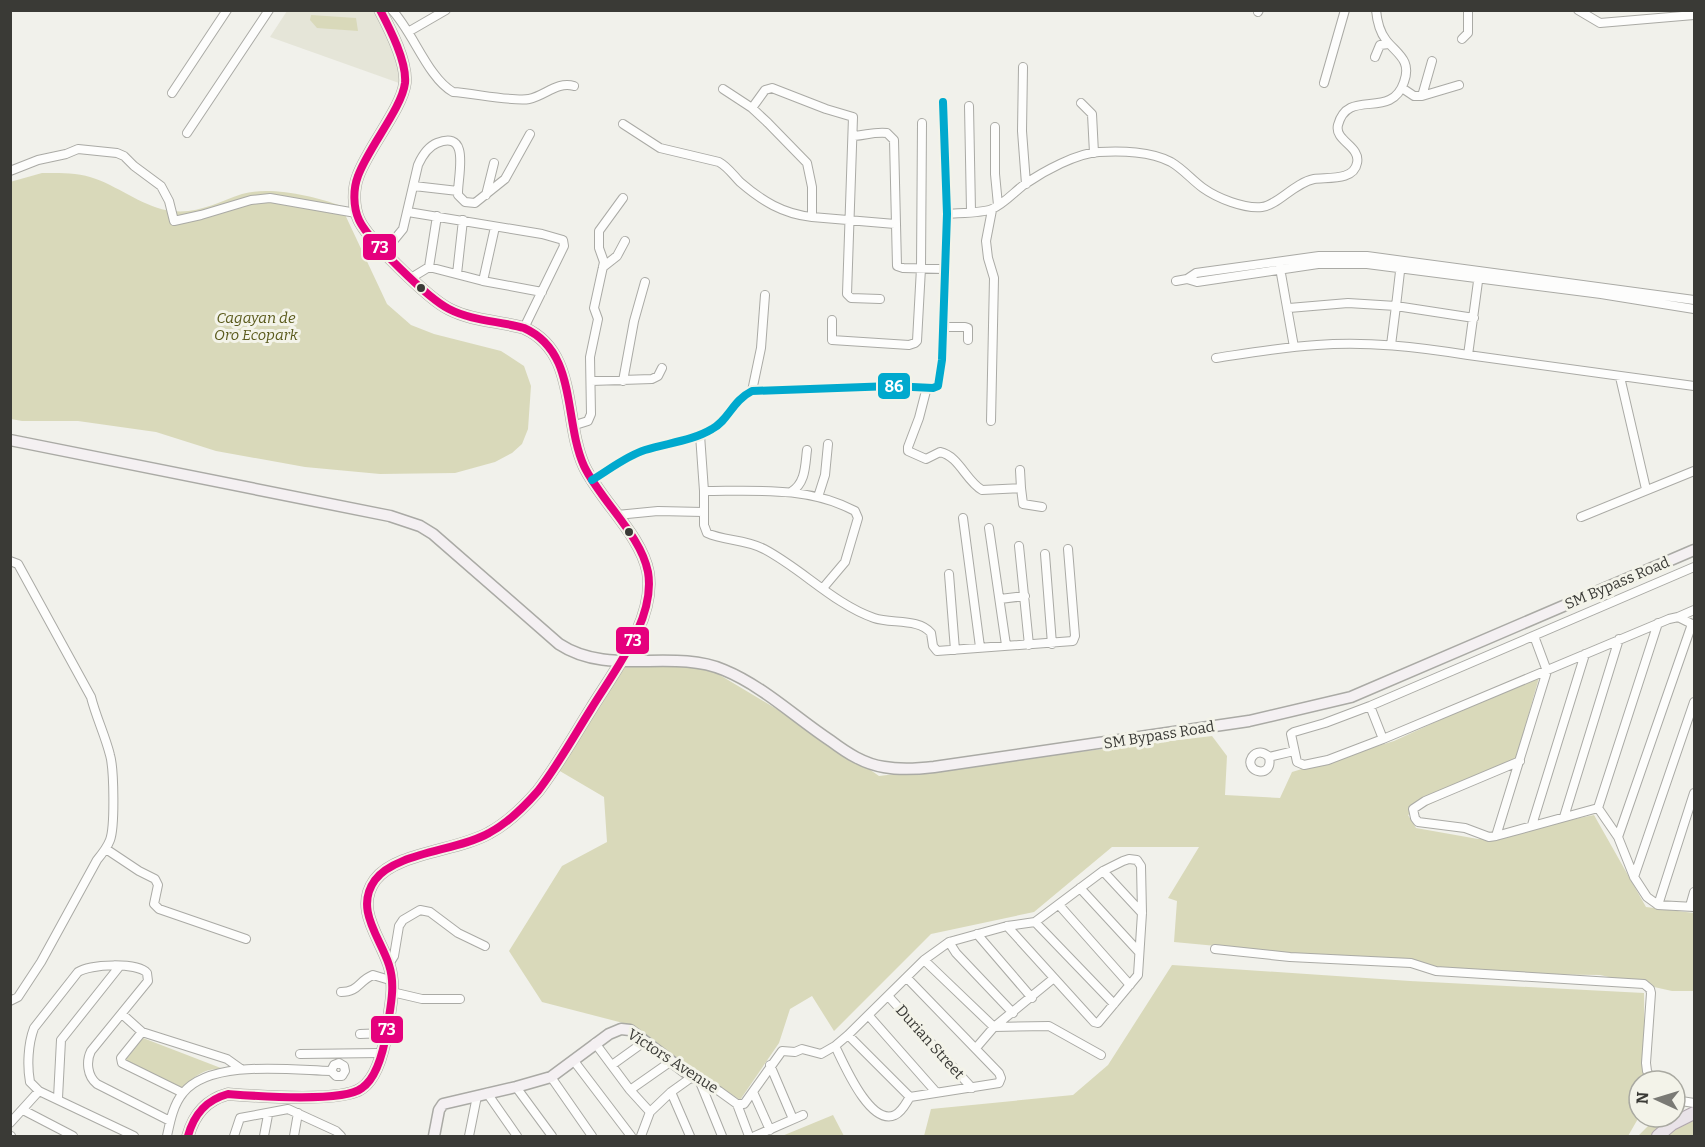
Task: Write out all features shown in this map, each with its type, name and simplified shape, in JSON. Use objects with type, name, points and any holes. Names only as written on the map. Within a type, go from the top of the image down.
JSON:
[{"type":"main road","points":[[1658,1137],[1672,1124],[1695,1113]]},
{"type":"street","points":[[172,93],[227,10]]},
{"type":"street","points":[[187,133],[269,10]]},
{"type":"street","points":[[188,1137],[191,1125],[200,1110],[211,1101],[228,1094],[344,1095],[360,1090],[371,1078],[386,1033],[392,987],[389,964],[372,929],[367,911],[367,898],[374,881],[400,862],[475,841],[512,818],[538,790],[621,660],[635,636],[648,596],[649,582],[644,559],[592,480],[581,457],[572,426],[564,380],[555,355],[546,342],[524,328],[462,315],[442,305],[411,278],[365,230],[356,213],[355,191],[358,176],[400,98],[405,81],[405,67],[380,10]]},
{"type":"street","points":[[393,10],[438,79],[453,92],[521,100],[538,96],[563,85],[573,86]]},
{"type":"street","points":[[408,32],[447,10]]},
{"type":"street","points":[[1324,83],[1345,10]]},
{"type":"street","points":[[947,214],[995,207],[1048,171],[1094,153],[1128,153],[1162,159],[1171,162],[1216,196],[1264,207],[1305,181],[1341,176],[1350,172],[1357,163],[1357,154],[1339,134],[1338,126],[1341,118],[1356,105],[1386,103],[1393,100],[1402,88],[1406,76],[1402,56],[1389,44],[1378,28],[1376,10]]},
{"type":"street","points":[[1462,39],[1468,33],[1468,10]]},
{"type":"street","points":[[1578,10],[1600,23],[1695,15]]},
{"type":"street","points":[[1375,57],[1380,45],[1389,44]]},
{"type":"street","points":[[1422,96],[1432,61]]},
{"type":"street","points":[[1023,67],[1022,131],[1026,184]]},
{"type":"street","points":[[1402,88],[1414,96],[1422,96],[1459,85]]},
{"type":"street","points":[[752,108],[768,87],[826,109],[852,116],[854,136],[847,294],[851,297],[880,299]]},
{"type":"street","points":[[723,89],[752,108],[807,163],[812,187],[812,217]]},
{"type":"street","points":[[592,480],[644,450],[700,435],[717,426],[738,399],[752,391],[892,386],[936,387],[939,382],[942,360],[947,214],[943,102]]},
{"type":"street","points":[[1081,103],[1092,114],[1094,153]]},
{"type":"street","points":[[969,106],[971,211]]},
{"type":"street","points":[[832,320],[832,340],[876,344],[915,343],[918,331],[921,268],[922,123]]},
{"type":"street","points":[[623,124],[660,148],[719,162],[747,187],[776,207],[792,214],[895,224]]},
{"type":"street","points":[[991,421],[994,278],[986,242],[995,207],[995,127]]},
{"type":"street","points":[[854,136],[870,132],[887,133],[892,137],[897,266],[945,269]]},
{"type":"street","points":[[385,251],[401,233],[418,165],[424,153],[438,143],[449,141],[458,146],[460,157],[458,191],[461,199],[470,203],[478,201],[505,178],[530,134]]},
{"type":"street","points":[[10,171],[47,157],[85,148],[117,153],[152,177],[166,194],[174,221],[251,200],[270,198],[356,213]]},
{"type":"street","points":[[486,195],[494,163]]},
{"type":"street","points":[[414,186],[458,191]]},
{"type":"street","points":[[572,426],[584,423],[590,417],[590,357],[598,320],[594,308],[604,258],[599,248],[599,231],[623,198]]},
{"type":"street","points":[[408,212],[463,220],[563,240],[564,246],[524,328]]},
{"type":"street","points":[[429,267],[437,216]]},
{"type":"street","points":[[457,274],[463,220]]},
{"type":"street","points":[[483,281],[495,227]]},
{"type":"street","points":[[603,267],[617,256],[625,241]]},
{"type":"street","points":[[1176,280],[1187,279],[1197,282],[1340,259]]},
{"type":"street","points":[[1187,279],[1196,273],[1279,260],[1340,259],[1401,264],[1695,300]]},
{"type":"street","points":[[1279,260],[1294,347]]},
{"type":"street","points":[[1391,345],[1401,264]]},
{"type":"street","points":[[411,278],[429,267],[483,281],[542,292]]},
{"type":"street","points":[[1479,274],[1695,309]]},
{"type":"street","points":[[1468,355],[1479,274]]},
{"type":"street","points":[[623,381],[634,321],[645,282]]},
{"type":"street","points":[[752,391],[760,348],[765,295]]},
{"type":"street","points":[[1288,308],[1348,303],[1396,306],[1474,318]]},
{"type":"street","points":[[943,327],[968,328],[968,340]]},
{"type":"street","points":[[1216,358],[1294,347],[1340,344],[1391,345],[1695,386]]},
{"type":"street","points":[[591,381],[656,378],[662,368]]},
{"type":"street","points":[[1620,377],[1646,489]]},
{"type":"street","points":[[927,387],[908,451],[926,459],[940,452],[948,455],[970,481],[982,490],[1021,488]]},
{"type":"street","points":[[700,435],[704,491],[703,512],[707,533],[760,547],[845,603],[876,619],[923,626],[931,633],[933,646],[937,651],[1071,642],[1074,639],[1068,549]]},
{"type":"street","name":"SM Bypass Road","points":[[10,440],[414,523],[427,530],[468,563],[559,645],[579,655],[603,660],[683,661],[715,666],[747,682],[849,754],[882,767],[915,769],[1249,721],[1326,704],[1351,697],[1695,550]]},
{"type":"street","points":[[818,497],[825,475],[828,444]]},
{"type":"street","points":[[791,492],[799,487],[803,478],[807,450]]},
{"type":"street","points":[[1020,470],[1023,504],[1042,507]]},
{"type":"street","points":[[1581,517],[1695,471]]},
{"type":"street","points":[[704,491],[791,492],[818,497],[855,511],[858,518],[845,562],[823,588]]},
{"type":"street","points":[[617,515],[658,511],[703,512]]},
{"type":"street","points":[[963,518],[980,647]]},
{"type":"street","points":[[989,528],[1006,645]]},
{"type":"street","points":[[1020,546],[1029,645]]},
{"type":"street","points":[[1045,554],[1052,644]]},
{"type":"street","points":[[10,561],[18,564],[91,697],[96,719],[111,757],[113,829],[105,849],[41,962],[18,997],[10,1001]]},
{"type":"street","points":[[1695,567],[1370,706],[1292,733],[1297,762],[1304,765],[1328,759],[1383,740],[1695,609]]},
{"type":"street","points":[[948,574],[955,650]]},
{"type":"street","points":[[1000,599],[1024,596]]},
{"type":"street","points":[[1618,837],[1694,625],[1678,617]]},
{"type":"street","points":[[1598,807],[1658,623]]},
{"type":"street","points":[[1496,836],[1547,671],[1534,636]]},
{"type":"street","points":[[1564,817],[1619,639]]},
{"type":"street","points":[[1532,825],[1585,654]]},
{"type":"street","points":[[1634,877],[1695,702]]},
{"type":"street","points":[[1370,706],[1383,740]]},
{"type":"street","points":[[1269,757],[1294,751]]},
{"type":"street","points":[[1520,760],[1446,791],[1413,809],[1415,818],[1418,822],[1465,828],[1489,837],[1598,807]]},
{"type":"street","points":[[1659,904],[1695,793]]},
{"type":"street","points":[[1598,807],[1618,837],[1634,877],[1647,897],[1659,904],[1692,906],[1695,892]]},
{"type":"street","points":[[105,849],[155,879],[158,885],[153,904],[159,909],[246,939]]},
{"type":"street","points":[[749,1137],[737,1104],[744,1104],[782,1051],[795,1052],[802,1049],[820,1054],[836,1046],[889,997],[924,960],[949,942],[1007,926],[1035,922],[1103,871],[1129,859],[1137,860],[1141,866],[1142,913],[1138,975],[1101,1022],[1094,1022],[1007,926]]},
{"type":"street","points":[[1103,871],[1142,913]]},
{"type":"street","points":[[1080,888],[1138,952]]},
{"type":"street","points":[[1059,905],[1130,985]]},
{"type":"street","points":[[389,964],[393,956],[399,926],[403,920],[420,910],[430,912],[458,933],[485,946]]},
{"type":"street","points":[[1035,922],[1114,1004]]},
{"type":"street","points":[[977,934],[1032,998]]},
{"type":"street","points":[[949,942],[956,953],[1013,1013]]},
{"type":"street","points":[[1215,950],[1290,957],[1411,963],[1436,971],[1644,984],[1648,986],[1651,993],[1646,1063],[1648,1069]]},
{"type":"street","points":[[924,960],[994,1028],[1049,1026],[1101,1055]]},
{"type":"street","points":[[134,1137],[58,1098],[39,1091],[33,1087],[29,1077],[31,1036],[38,1021],[78,972],[89,967],[143,969],[149,977],[89,1054],[89,1072],[92,1079],[97,1084],[170,1121]]},
{"type":"street","points":[[58,1098],[61,1040],[119,967]]},
{"type":"street","points":[[341,992],[355,990],[367,977],[373,975],[392,987],[422,999],[460,999]]},
{"type":"street","points":[[836,1046],[858,1091],[885,1116],[899,1113],[910,1097],[999,1083],[1001,1078],[976,1048],[907,978]]},
{"type":"street","points":[[976,1048],[994,1028],[1054,978]]},
{"type":"street","name":"Durian Street","points":[[889,997],[972,1088]]},
{"type":"street","points":[[122,1014],[142,1032],[227,1059],[241,1069]]},
{"type":"street","points":[[869,1016],[936,1092]]},
{"type":"street","name":"Victors Avenue","points":[[434,1137],[439,1110],[443,1104],[516,1088],[550,1077],[595,1043],[614,1031],[626,1028],[696,1080],[719,1091],[737,1104]]},
{"type":"street","points":[[142,1032],[121,1058],[122,1063],[183,1093]]},
{"type":"street","points":[[360,1034],[386,1033]]},
{"type":"street","points":[[848,1035],[910,1097]]},
{"type":"street","points":[[612,1065],[644,1042]]},
{"type":"street","points":[[595,1043],[630,1090],[650,1112]]},
{"type":"street","points":[[300,1054],[381,1053]]},
{"type":"street","points":[[574,1061],[631,1137]]},
{"type":"street","points":[[630,1090],[670,1062]]},
{"type":"street","points":[[770,1065],[793,1119]]},
{"type":"street","points":[[167,1137],[170,1121],[183,1093],[208,1075],[241,1069],[331,1071]]},
{"type":"street","points":[[550,1077],[592,1137]]},
{"type":"street","points":[[641,1137],[650,1112],[671,1092],[696,1080],[722,1137]]},
{"type":"street","points":[[516,1088],[552,1137]]},
{"type":"street","points":[[10,1123],[39,1091]]},
{"type":"street","points":[[671,1092],[690,1137]]},
{"type":"street","points":[[753,1092],[770,1130]]},
{"type":"street","points":[[469,1137],[482,1095]]},
{"type":"street","points":[[482,1095],[517,1137]]},
{"type":"street","points":[[234,1137],[240,1118],[288,1109],[298,1113],[325,1132],[336,1131],[341,1137]]},
{"type":"street","points":[[23,1110],[73,1137]]},
{"type":"street","points":[[294,1137],[298,1113]]},
{"type":"street","points":[[264,1137],[268,1114]]},
{"type":"street","points":[[755,1137],[803,1115]]},
{"type":"street","points":[[472,1128],[479,1137]]},
{"type":"shaded area","points":[[287,11],[379,11],[403,76],[399,83],[270,37]]},
{"type":"green space","points":[[311,15],[356,18],[358,31],[317,28],[310,20]]},
{"type":"green space","name":"Cagayan de Oro Ecopark","points":[[42,173],[69,173],[89,177],[152,206],[172,211],[191,211],[242,194],[265,191],[305,196],[341,206],[387,304],[411,325],[434,334],[501,351],[524,366],[531,386],[528,429],[522,444],[512,453],[495,462],[455,473],[380,474],[305,467],[216,451],[156,432],[78,421],[11,419],[10,182]]},
{"type":"green space","points":[[698,662],[825,738],[879,776],[1212,736],[1227,756],[1225,795],[1280,798],[1292,772],[1394,741],[1540,674],[1515,763],[1408,815],[1416,828],[1478,839],[1594,815],[1646,907],[1694,913],[1694,991],[1672,991],[1600,975],[1462,973],[1417,965],[1174,942],[1177,901],[1168,898],[1199,847],[1112,847],[1034,912],[931,934],[834,1031],[812,996],[790,1009],[779,1043],[740,1100],[627,1024],[542,1002],[509,951],[562,866],[607,842],[604,797],[553,767],[618,666]]},
{"type":"green space","points":[[1172,965],[1410,981],[1644,993],[1645,1069],[1627,1069],[1627,1129],[1632,1129],[1628,1136],[924,1136],[931,1109],[1073,1095],[1108,1065]]},
{"type":"green space","points":[[143,1038],[226,1070],[207,1071],[181,1088],[124,1062]]},
{"type":"green space","points":[[833,1115],[844,1136],[782,1136]]},
{"type":"green space","points":[[1687,1121],[1694,1121],[1694,1136],[1638,1136],[1645,1129],[1687,1129]]},
{"type":"transit line","name":"73","points":[[188,1136],[202,1109],[213,1100],[228,1094],[277,1097],[337,1096],[352,1093],[368,1083],[382,1053],[392,989],[389,965],[368,912],[369,891],[375,880],[397,863],[489,833],[509,820],[527,803],[552,771],[621,661],[640,626],[646,608],[649,590],[644,558],[629,531],[584,466],[573,428],[566,388],[553,353],[541,339],[524,328],[467,316],[440,303],[414,282],[387,255],[359,220],[354,198],[358,176],[398,104],[405,83],[401,56],[380,10]]},
{"type":"transit line","name":"86","points":[[592,480],[624,459],[638,453],[688,439],[712,429],[723,421],[745,395],[752,391],[892,386],[933,388],[938,386],[942,360],[947,214],[943,102]]}]
